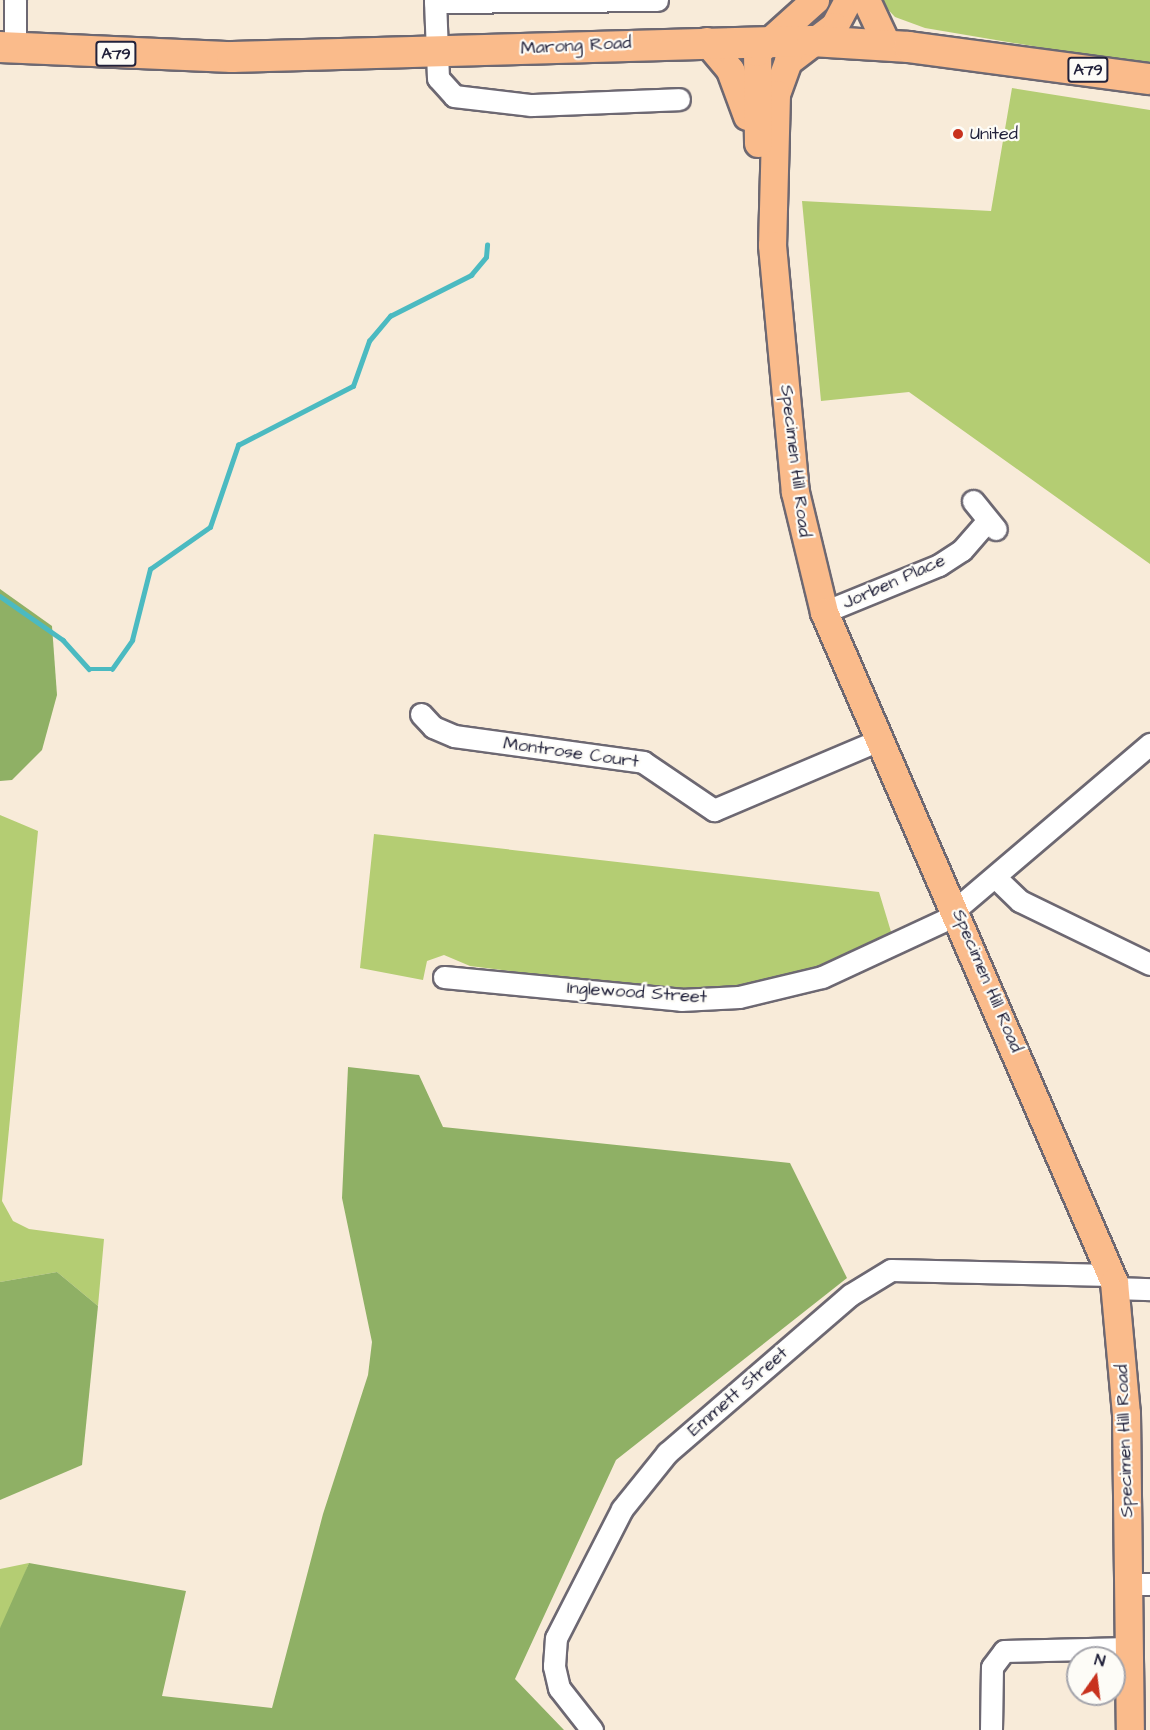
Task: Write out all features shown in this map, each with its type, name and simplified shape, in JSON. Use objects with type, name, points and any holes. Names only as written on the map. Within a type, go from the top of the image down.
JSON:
[{"type":"highway","name":"Marong Road","points":[[8,47],[232,57],[437,53],[765,39],[812,40],[887,45],[1150,80]]},
{"type":"main road","points":[[765,39],[815,0]]},
{"type":"main road","name":"Specimen Hill Road","points":[[772,245],[776,94],[788,61],[812,40],[834,26],[848,0]]},
{"type":"main road","points":[[866,0],[887,45]]},
{"type":"main road","name":"Specimen Hill Road","points":[[765,39],[754,68],[759,154],[772,245],[795,492],[824,612],[957,911],[1113,1282],[1139,1583],[1129,1648],[1130,1730]]},
{"type":"main road","points":[[706,41],[731,74],[759,154]]},
{"type":"street","points":[[8,47],[15,0]]},
{"type":"street","points":[[657,0],[435,1],[440,83],[464,100],[531,105],[680,99]]},
{"type":"street","name":"Jorben Place","points":[[824,612],[939,565],[962,550],[991,526],[974,501]]},
{"type":"street","name":"Montrose Court","points":[[421,714],[434,728],[454,736],[643,762],[714,810],[879,740]]},
{"type":"street","name":"Inglewood Street","points":[[444,977],[681,1000],[738,997],[822,977],[957,911],[1150,744]]},
{"type":"street","points":[[996,878],[1020,901],[1150,964]]},
{"type":"street","name":"Emmett Street","points":[[592,1730],[559,1688],[554,1666],[556,1638],[622,1509],[668,1453],[850,1295],[891,1270],[1113,1282],[1150,1289]]},
{"type":"street","points":[[991,1730],[992,1667],[1004,1651],[1129,1648]]},
{"type":"green space","points":[[879,0],[1150,0],[1150,66],[925,28],[895,17]]},
{"type":"green space","points":[[1012,88],[1150,110],[1150,564],[909,392],[821,401],[802,201],[991,211]]},
{"type":"green space","points":[[0,589],[52,626],[57,695],[42,750],[12,780],[0,781]]},
{"type":"green space","points":[[0,815],[38,831],[2,1201],[13,1221],[29,1229],[104,1239],[98,1306],[57,1272],[0,1282]]},
{"type":"green space","points":[[374,834],[879,892],[892,935],[797,976],[715,991],[660,990],[470,966],[444,955],[427,961],[423,980],[360,968]]},
{"type":"green space","points":[[348,1067],[419,1075],[443,1127],[790,1163],[847,1278],[616,1460],[515,1679],[564,1730],[0,1730],[0,1628],[29,1563],[186,1591],[162,1696],[272,1708],[323,1514],[368,1375],[372,1342],[342,1198]]},
{"type":"green space","points":[[57,1272],[98,1306],[82,1465],[0,1500],[0,1282]]},
{"type":"green space","points":[[29,1563],[4,1627],[0,1628],[0,1569]]},
{"type":"waterway","points":[[0,596],[63,640],[89,669],[112,669],[132,640],[150,569],[210,527],[238,445],[353,386],[369,341],[390,316],[471,275],[486,257],[487,245]]},
{"type":"place","name":"United","points":[[958,134]]}]
